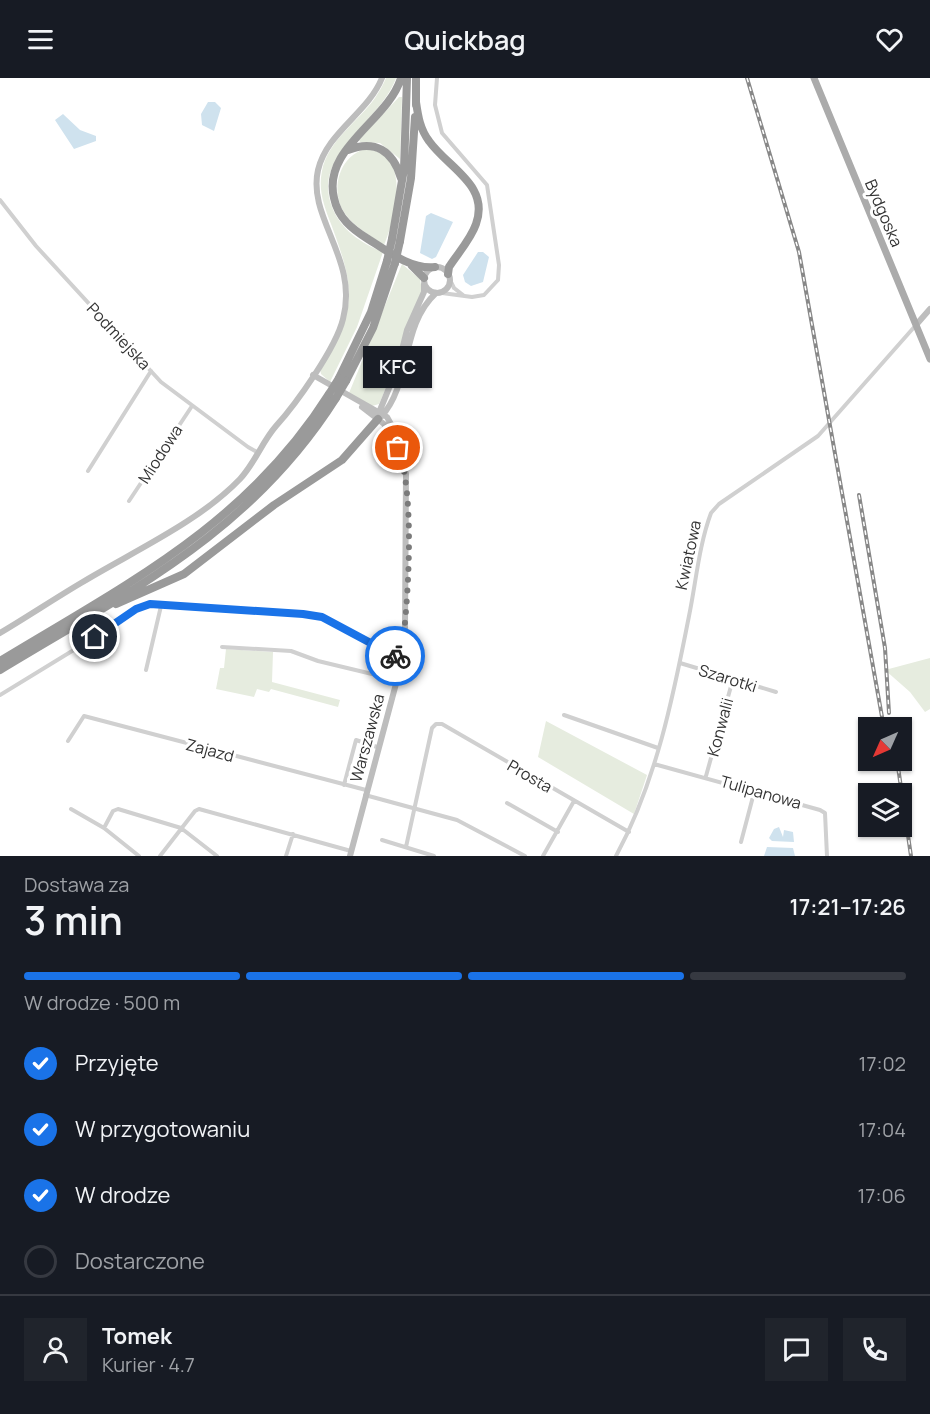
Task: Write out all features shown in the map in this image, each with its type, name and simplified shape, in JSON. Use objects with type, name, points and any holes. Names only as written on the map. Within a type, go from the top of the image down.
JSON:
[{"type":"highway","points":[[401,78],[390,102],[337,165],[333,179],[333,194],[340,215],[361,235],[420,267],[435,267]]},
{"type":"highway","points":[[396,240],[403,182],[407,78]]},
{"type":"highway","points":[[0,670],[205,542],[246,508],[287,466],[342,380],[391,262],[411,178],[416,78]]},
{"type":"highway","points":[[416,102],[418,120],[424,134],[435,149],[473,186],[478,200],[476,224],[449,267],[449,277]]},
{"type":"highway","points":[[347,151],[369,145],[388,152],[395,160],[403,182]]},
{"type":"highway","points":[[407,261],[424,281]]},
{"type":"highway","points":[[0,661],[178,552],[225,515],[281,461],[333,396]]},
{"type":"highway","points":[[90,615],[184,574],[266,511],[342,460],[380,415]]},
{"type":"main road","name":"Bydgoska","points":[[814,78],[930,359]]},
{"type":"street","points":[[0,633],[82,582],[157,541],[227,491],[249,468],[274,428],[294,407],[339,333],[347,298],[343,263],[317,198],[318,170],[332,142],[372,97],[382,78]]},
{"type":"street","points":[[424,281],[428,290],[466,297],[484,295],[498,280],[496,244],[487,185],[451,146],[439,124],[435,105],[437,78]]},
{"type":"street","name":"Podmiejska","points":[[0,200],[36,246],[151,371],[192,406],[257,452]]},
{"type":"street","points":[[380,415],[407,330],[424,292],[424,281],[428,271],[435,267],[443,268],[454,288],[466,297]]},
{"type":"street","points":[[380,415],[400,376],[413,328],[439,293],[448,288],[449,277]]},
{"type":"street","name":"Kwiatowa","points":[[616,856],[646,791],[654,764],[680,663],[711,513],[719,504],[818,436],[930,309]]},
{"type":"street","points":[[88,471],[151,371]]},
{"type":"street","name":"Warszawska","points":[[313,375],[380,415],[398,448],[406,474],[407,592],[401,659],[350,853]]},
{"type":"street","name":"Miodowa","points":[[129,501],[192,406]]},
{"type":"street","points":[[0,694],[113,626],[136,609],[150,604],[322,617],[401,659]]},
{"type":"street","points":[[146,670],[161,606]]},
{"type":"street","points":[[222,647],[291,651],[318,661],[397,680]]},
{"type":"street","name":"Szarotki","points":[[680,663],[776,693]]},
{"type":"street","name":"Konwalii","points":[[706,776],[733,679]]},
{"type":"street","points":[[564,715],[658,748]]},
{"type":"street","name":"Zajazd","points":[[68,741],[84,716],[344,785],[457,820],[525,856]]},
{"type":"street","name":"Prosta","points":[[415,808],[432,728],[436,724],[442,724],[629,832]]},
{"type":"street","points":[[344,785],[356,740],[378,747]]},
{"type":"street","name":"Tulipanowa","points":[[654,764],[755,789],[825,813],[827,856]]},
{"type":"street","points":[[741,842],[755,789]]},
{"type":"street","points":[[543,856],[574,801]]},
{"type":"street","points":[[507,802],[558,832]]},
{"type":"street","points":[[406,847],[415,808]]},
{"type":"street","points":[[70,809],[104,828],[139,856]]},
{"type":"street","points":[[104,828],[113,811],[118,809],[181,828],[217,856]]},
{"type":"street","points":[[160,856],[195,811],[200,809],[293,834],[350,853]]},
{"type":"street","points":[[286,856],[293,834]]},
{"type":"street","points":[[382,840],[434,856]]},
{"type":"shaded area","points":[[386,78],[396,78],[388,94],[339,155],[331,171],[328,188],[336,215],[353,235],[383,252],[357,327],[330,382],[321,374],[320,369],[341,330],[347,314],[349,298],[345,265],[322,198],[322,171],[330,150],[375,98]]},
{"type":"shaded area","points":[[399,97],[402,97],[400,159],[380,143],[360,142],[359,140]]},
{"type":"shaded area","points":[[366,149],[380,153],[390,162],[395,173],[396,203],[384,245],[350,220],[338,197],[337,186],[343,167],[356,153]]},
{"type":"shaded area","points":[[402,264],[420,279],[422,291],[379,404],[372,406],[349,393]]},
{"type":"shaded area","points":[[226,649],[273,652],[272,682],[340,700],[338,707],[271,689],[269,692],[257,689],[254,697],[216,689],[220,668],[224,668]]},
{"type":"shaded area","points":[[930,658],[930,709],[925,712],[910,692],[885,670]]},
{"type":"shaded area","points":[[546,721],[647,775],[634,814],[538,757]]},
{"type":"water","points":[[208,102],[215,102],[221,108],[214,131],[202,125],[201,114]]},
{"type":"water","points":[[63,114],[80,130],[96,136],[96,141],[74,149],[55,120]]},
{"type":"water","points":[[431,213],[453,222],[436,257],[432,259],[420,253],[426,216]]},
{"type":"water","points":[[478,252],[483,252],[489,257],[483,282],[471,286],[465,282],[463,275]]},
{"type":"water","points":[[779,827],[783,837],[784,830],[793,832],[794,842],[772,841],[769,838],[774,829]]},
{"type":"water","points":[[767,847],[793,848],[795,856],[764,856]]},
{"type":"railway","points":[[747,78],[799,252],[882,717]]},
{"type":"railway","points":[[859,495],[885,648],[889,713]]},
{"type":"railway","points":[[899,771],[911,856]]},
{"type":"way so far","points":[[395,656],[401,659],[407,592],[407,479],[398,448]]},
{"type":"place","name":"KFC","points":[[398,448]]},
{"type":"route","points":[[95,637],[136,609],[150,604],[322,617],[395,656]]}]
